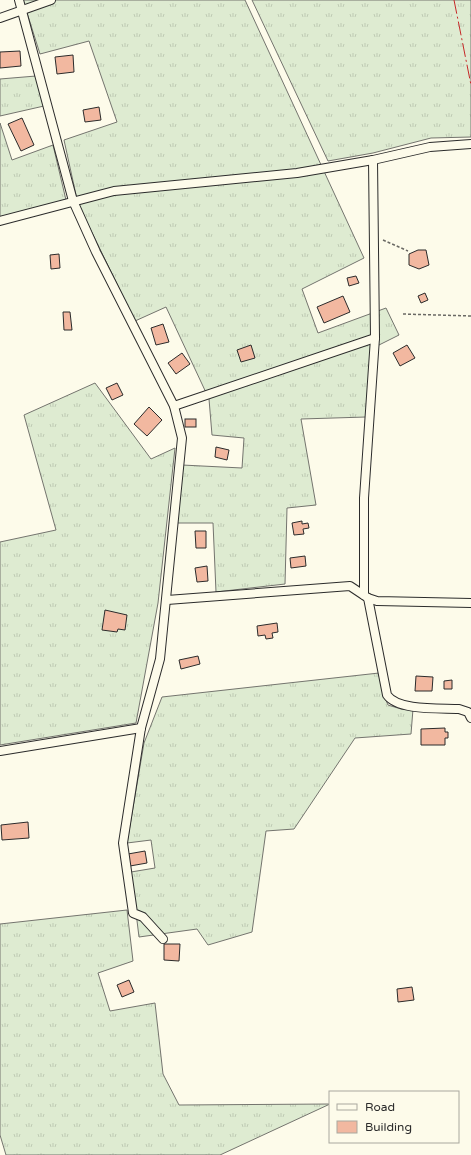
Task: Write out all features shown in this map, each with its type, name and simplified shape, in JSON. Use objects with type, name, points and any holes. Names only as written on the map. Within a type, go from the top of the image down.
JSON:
[{"type":"street","points":[[19,0],[73,201],[96,252],[174,406],[182,438],[160,659],[141,728],[123,844],[133,913],[143,917],[163,939]]},
{"type":"street","points":[[0,18],[51,0]]},
{"type":"street","points":[[0,221],[114,191],[297,173],[373,160],[430,147],[471,144]]},
{"type":"street","points":[[373,160],[375,338],[364,498],[366,597],[387,695],[391,701],[402,706],[459,709],[468,712],[471,718]]},
{"type":"street","points":[[174,406],[375,338]]},
{"type":"street","points":[[167,600],[350,586],[366,597],[377,601],[471,603]]},
{"type":"street","points":[[0,751],[141,728]]},
{"type":"path","points":[[375,237],[408,251]]},
{"type":"path","points":[[402,314],[471,316]]},
{"type":"green space","points":[[23,0],[245,0],[364,258],[302,289],[318,333],[386,308],[399,335],[371,349],[366,417],[301,419],[316,505],[287,508],[285,584],[216,592],[213,523],[177,523],[182,465],[242,468],[244,438],[212,435],[209,399],[166,307],[135,321],[78,204],[64,140],[117,122],[89,41],[40,54]]},
{"type":"green space","points":[[252,0],[471,0],[471,137],[431,138],[373,153],[328,161]]},
{"type":"green space","points":[[36,76],[44,106],[0,116],[0,79]]},
{"type":"green space","points":[[0,123],[12,160],[53,145],[66,200],[0,218]]},
{"type":"green space","points":[[95,383],[151,459],[175,448],[158,603],[136,723],[0,745],[0,542],[56,530],[24,415]]},
{"type":"green space","points":[[379,673],[384,696],[388,705],[401,709],[413,709],[411,734],[355,738],[294,829],[266,831],[252,932],[208,945],[197,929],[139,937],[131,872],[155,868],[151,840],[127,843],[144,743],[162,697]]},
{"type":"green space","points":[[127,910],[133,961],[98,973],[110,1011],[155,1003],[163,1074],[179,1105],[329,1104],[220,1155],[6,1155],[0,1135],[0,924]]},
{"type":"building","points":[[20,51],[21,66],[0,68],[0,52]]},
{"type":"building","points":[[73,55],[74,72],[57,74],[55,57]]},
{"type":"building","points":[[99,107],[101,120],[85,122],[83,110]]},
{"type":"building","points":[[22,118],[34,145],[21,151],[8,124]]},
{"type":"building","points":[[418,250],[426,250],[429,265],[419,269],[409,265],[409,254]]},
{"type":"building","points":[[59,254],[60,268],[51,269],[50,255]]},
{"type":"building","points":[[356,276],[359,283],[349,286],[347,278]]},
{"type":"building","points":[[425,293],[428,300],[421,303],[418,296]]},
{"type":"building","points":[[343,296],[350,312],[324,323],[317,307]]},
{"type":"building","points":[[63,312],[70,312],[72,330],[64,330]]},
{"type":"building","points":[[163,324],[169,342],[156,345],[151,328]]},
{"type":"building","points":[[251,345],[255,358],[241,362],[237,350]]},
{"type":"building","points":[[407,345],[415,358],[400,366],[393,353]]},
{"type":"building","points":[[182,353],[190,364],[176,374],[168,363]]},
{"type":"building","points":[[117,383],[123,395],[112,400],[106,388]]},
{"type":"building","points":[[149,407],[162,420],[147,436],[134,424]]},
{"type":"building","points":[[185,419],[196,419],[196,427],[185,427]]},
{"type":"building","points":[[216,447],[229,450],[227,460],[215,457]]},
{"type":"building","points":[[302,521],[302,524],[308,523],[309,528],[303,529],[304,534],[294,535],[292,523]]},
{"type":"building","points":[[195,531],[206,531],[206,548],[196,548]]},
{"type":"building","points":[[305,556],[306,566],[291,568],[290,558]]},
{"type":"building","points":[[207,566],[208,581],[197,582],[195,568]]},
{"type":"building","points":[[105,610],[127,615],[125,630],[118,629],[117,632],[102,630]]},
{"type":"building","points":[[277,623],[278,632],[272,633],[273,638],[266,639],[265,635],[258,636],[257,626]]},
{"type":"building","points":[[198,656],[200,664],[181,669],[179,660]]},
{"type":"building","points":[[416,676],[433,677],[432,691],[415,691]]},
{"type":"building","points":[[452,680],[452,689],[444,689],[444,681]]},
{"type":"building","points":[[445,728],[445,732],[448,732],[448,738],[445,738],[445,745],[421,745],[421,729]]},
{"type":"building","points":[[28,822],[29,838],[2,840],[1,825]]},
{"type":"building","points":[[145,851],[147,863],[130,866],[128,854]]},
{"type":"building","points":[[164,944],[180,944],[179,961],[164,960]]},
{"type":"building","points":[[129,980],[134,992],[122,997],[117,985]]},
{"type":"building","points":[[412,987],[414,1000],[398,1002],[397,989]]},
{"type":"power","points":[[454,0],[471,85]]}]
